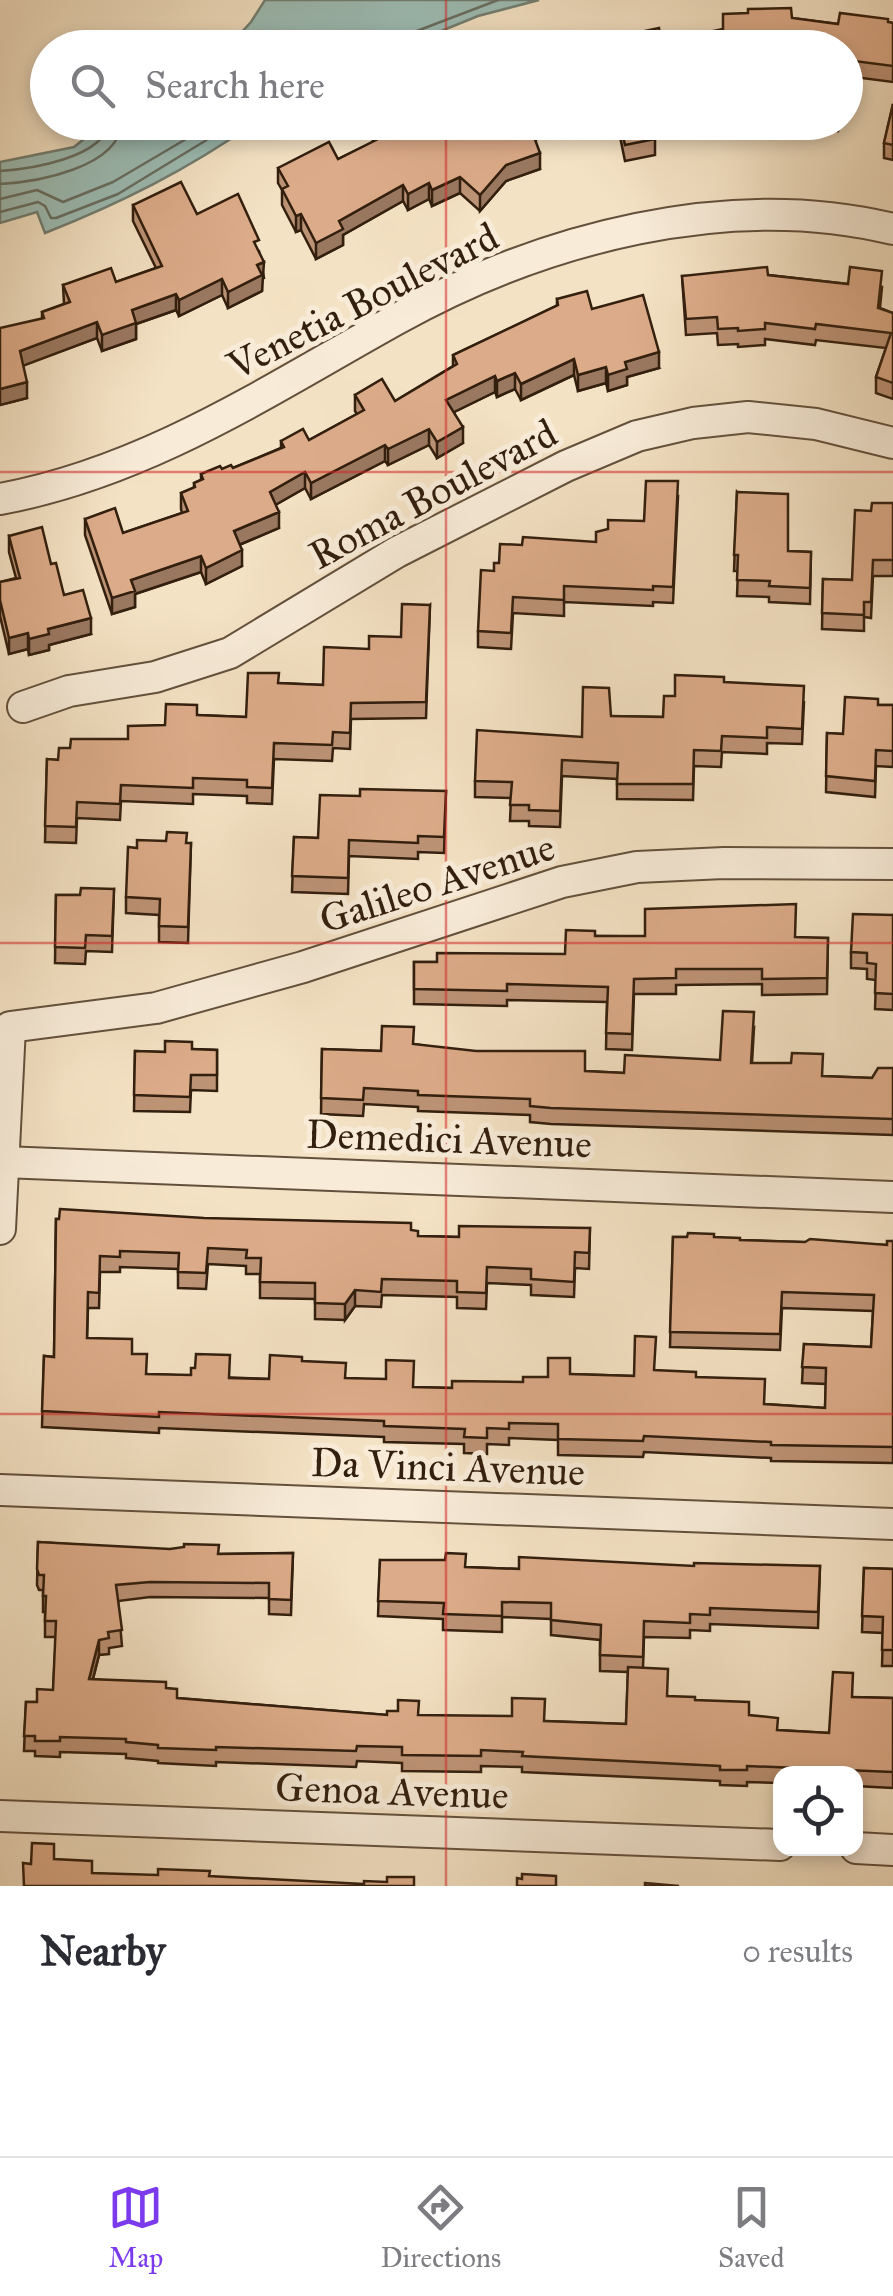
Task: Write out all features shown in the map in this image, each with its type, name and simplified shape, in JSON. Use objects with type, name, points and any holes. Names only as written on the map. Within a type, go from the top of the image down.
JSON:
[{"type":"street","name":"Venetia Boulevard","points":[[0,499],[134,460],[216,422],[399,318],[468,284],[543,256],[614,236],[746,216],[812,216],[893,230]]},
{"type":"street","name":"Roma Boulevard","points":[[23,707],[69,691],[155,676],[230,652],[398,552],[566,466],[637,436],[693,422],[748,417],[816,424],[893,443]]},
{"type":"street","name":"Galileo Avenue","points":[[3,1162],[10,1026],[156,1008],[304,967],[562,882],[637,867],[724,862],[893,864]]},
{"type":"street","name":"Demedici Avenue","points":[[3,1162],[893,1197]]},
{"type":"street","points":[[0,1229],[3,1162]]},
{"type":"street","name":"Da Vinci Avenue","points":[[0,1490],[893,1524]]},
{"type":"street","name":"Genoa Avenue","points":[[0,1816],[773,1846]]},
{"type":"street","points":[[863,1848],[893,1850]]},
{"type":"water","points":[[265,0],[539,0],[478,16],[444,30],[244,30]]},
{"type":"water","points":[[83,140],[228,140],[153,184],[45,233],[37,212],[0,223],[0,162],[74,147]]},
{"type":"building","points":[[791,8],[792,18],[838,24],[840,13],[888,19],[893,23],[893,66],[863,62],[863,30],[718,30],[723,29],[723,14],[748,13],[748,9]]},
{"type":"building","points":[[893,104],[893,145],[884,143]]},
{"type":"building","points":[[376,140],[535,140],[540,153],[506,165],[480,195],[460,177],[432,190],[429,183],[408,194],[403,185],[339,221],[343,229],[316,243],[282,189],[288,186],[278,168],[329,142],[338,159]]},
{"type":"building","points":[[624,140],[650,140],[625,145]]},
{"type":"building","points":[[181,182],[197,214],[238,194],[259,240],[254,242],[264,262],[257,265],[262,275],[228,292],[222,279],[179,300],[176,294],[132,310],[136,323],[102,335],[97,322],[20,351],[27,382],[0,389],[0,328],[44,318],[42,312],[70,302],[63,285],[111,268],[116,282],[162,266],[133,205]]},
{"type":"building","points":[[767,267],[768,275],[848,284],[850,267],[882,271],[878,308],[893,313],[893,383],[876,377],[891,333],[816,324],[815,329],[765,323],[765,329],[738,331],[718,329],[717,317],[686,319],[682,276]]},
{"type":"building","points":[[587,291],[592,309],[643,295],[659,352],[625,362],[627,369],[608,375],[606,367],[578,375],[574,359],[521,384],[515,373],[497,381],[495,376],[446,400],[463,427],[437,442],[429,429],[388,449],[385,445],[311,483],[305,472],[270,492],[279,512],[234,531],[242,550],[206,568],[201,556],[131,580],[135,591],[112,598],[85,519],[115,508],[123,533],[188,511],[181,493],[195,487],[194,483],[203,479],[201,474],[220,466],[233,468],[284,447],[281,441],[303,429],[309,440],[364,410],[355,395],[382,379],[395,401],[457,364],[453,355],[558,305],[557,299]]},
{"type":"building","points":[[646,481],[678,481],[673,587],[653,586],[653,590],[564,586],[564,600],[513,597],[511,633],[478,631],[481,570],[494,571],[494,563],[499,563],[500,544],[522,545],[523,537],[596,542],[596,532],[608,529],[608,520],[644,521]]},
{"type":"building","points":[[737,492],[788,494],[788,551],[811,552],[810,588],[737,580]]},
{"type":"building","points":[[872,503],[893,503],[893,560],[873,560],[871,602],[864,602],[864,615],[822,613],[823,579],[852,580],[855,510],[871,511]]},
{"type":"building","points":[[42,527],[64,595],[83,590],[91,618],[48,629],[49,634],[29,639],[28,633],[9,638],[0,582],[20,578],[9,536]]},
{"type":"building","points":[[402,604],[430,605],[426,702],[351,703],[350,733],[333,732],[332,745],[274,743],[272,788],[247,787],[247,780],[193,778],[193,788],[121,785],[120,804],[77,802],[76,827],[45,826],[47,759],[58,760],[59,748],[70,748],[71,739],[128,739],[128,726],[165,725],[166,704],[197,705],[197,715],[246,717],[248,673],[279,673],[278,683],[323,685],[324,647],[369,649],[369,636],[401,637]]},
{"type":"building","points":[[675,675],[804,686],[802,729],[767,727],[767,738],[722,736],[721,751],[694,750],[693,784],[617,784],[618,763],[562,760],[560,811],[510,805],[512,782],[475,781],[477,730],[582,737],[583,687],[609,688],[611,716],[663,717],[664,696],[675,696]]},
{"type":"building","points":[[845,697],[878,699],[878,705],[893,705],[893,751],[876,750],[875,781],[826,776],[827,733],[843,734]]},
{"type":"building","points":[[360,789],[446,791],[444,837],[418,836],[418,843],[349,840],[348,878],[292,876],[294,837],[318,838],[320,795],[360,796]]},
{"type":"building","points":[[167,832],[187,833],[186,843],[191,843],[188,927],[159,926],[160,899],[126,897],[128,847],[137,848],[137,840],[166,841]]},
{"type":"building","points":[[81,888],[114,889],[112,936],[86,935],[85,948],[55,947],[56,895],[80,895]]},
{"type":"building","points":[[796,904],[795,937],[828,938],[827,978],[762,979],[762,969],[676,969],[676,978],[634,979],[632,1034],[606,1033],[608,987],[507,984],[507,991],[414,989],[414,962],[437,962],[437,953],[565,954],[566,930],[595,931],[595,936],[645,936],[645,909]]},
{"type":"building","points":[[853,914],[893,915],[893,994],[875,993],[876,964],[867,963],[867,953],[851,952]]},
{"type":"building","points":[[723,1011],[754,1012],[751,1063],[791,1063],[792,1053],[823,1054],[822,1076],[872,1078],[878,1068],[893,1068],[893,1119],[551,1108],[530,1106],[530,1099],[418,1095],[418,1091],[364,1088],[363,1100],[321,1098],[322,1049],[381,1051],[382,1026],[414,1027],[413,1044],[476,1051],[585,1051],[585,1071],[624,1073],[625,1055],[720,1060]]},
{"type":"building","points":[[165,1041],[192,1042],[192,1049],[217,1050],[217,1075],[191,1075],[190,1097],[134,1095],[135,1051],[165,1052]]},
{"type":"building","points":[[60,1209],[204,1218],[411,1223],[411,1230],[418,1231],[418,1236],[459,1237],[459,1226],[590,1228],[589,1253],[575,1252],[574,1282],[531,1279],[531,1269],[487,1267],[486,1293],[457,1292],[457,1281],[382,1279],[381,1292],[355,1290],[345,1304],[315,1303],[315,1283],[260,1282],[261,1258],[246,1258],[247,1250],[208,1248],[206,1273],[178,1272],[179,1253],[120,1251],[120,1257],[100,1256],[99,1293],[88,1292],[87,1338],[132,1339],[132,1354],[147,1354],[146,1374],[191,1375],[196,1354],[230,1355],[229,1378],[269,1379],[270,1355],[346,1363],[345,1378],[386,1379],[386,1360],[414,1361],[413,1387],[452,1388],[452,1381],[523,1382],[523,1377],[548,1377],[548,1358],[570,1358],[570,1374],[634,1376],[635,1336],[656,1337],[654,1370],[696,1372],[696,1377],[765,1379],[764,1404],[825,1408],[826,1368],[802,1367],[804,1344],[871,1347],[874,1295],[782,1292],[780,1334],[670,1332],[673,1237],[687,1237],[688,1233],[740,1240],[810,1239],[887,1245],[887,1241],[893,1241],[893,1447],[771,1445],[644,1436],[643,1441],[558,1439],[558,1424],[509,1423],[509,1429],[487,1428],[487,1438],[464,1437],[465,1429],[384,1426],[384,1421],[42,1411],[44,1356],[54,1357],[56,1219]]},
{"type":"building","points":[[38,1542],[170,1549],[184,1544],[219,1545],[218,1554],[293,1553],[291,1600],[269,1599],[269,1583],[116,1585],[122,1630],[108,1632],[109,1638],[99,1640],[89,1679],[166,1682],[166,1688],[177,1689],[177,1698],[387,1715],[387,1711],[398,1711],[398,1700],[419,1701],[418,1715],[512,1716],[512,1698],[545,1699],[544,1721],[626,1724],[628,1667],[668,1669],[667,1696],[749,1702],[749,1715],[778,1718],[777,1730],[829,1733],[833,1672],[853,1673],[852,1697],[893,1698],[893,1772],[863,1771],[863,1766],[747,1766],[747,1770],[720,1770],[720,1766],[522,1756],[523,1752],[481,1750],[481,1756],[402,1755],[402,1747],[357,1746],[356,1751],[216,1750],[158,1748],[126,1739],[60,1737],[60,1741],[35,1741],[35,1736],[24,1736],[26,1702],[37,1702],[37,1689],[53,1690],[56,1621],[45,1621],[44,1575],[39,1575]]},
{"type":"building","points":[[446,1553],[466,1554],[465,1567],[519,1569],[519,1557],[694,1566],[820,1566],[818,1612],[710,1608],[710,1615],[690,1614],[690,1623],[644,1621],[643,1657],[600,1655],[601,1625],[551,1620],[551,1603],[502,1602],[502,1616],[443,1614],[444,1603],[378,1601],[380,1560],[445,1560]]},
{"type":"building","points":[[864,1568],[893,1569],[893,1650],[882,1650],[883,1617],[862,1616]]},
{"type":"building","points":[[32,1843],[54,1844],[54,1859],[92,1861],[92,1873],[158,1875],[158,1869],[210,1871],[209,1876],[364,1884],[387,1882],[387,1877],[414,1877],[414,1886],[24,1886],[23,1863],[31,1864]]},
{"type":"building","points":[[522,1874],[556,1876],[556,1886],[517,1886],[517,1878],[522,1879]]}]
